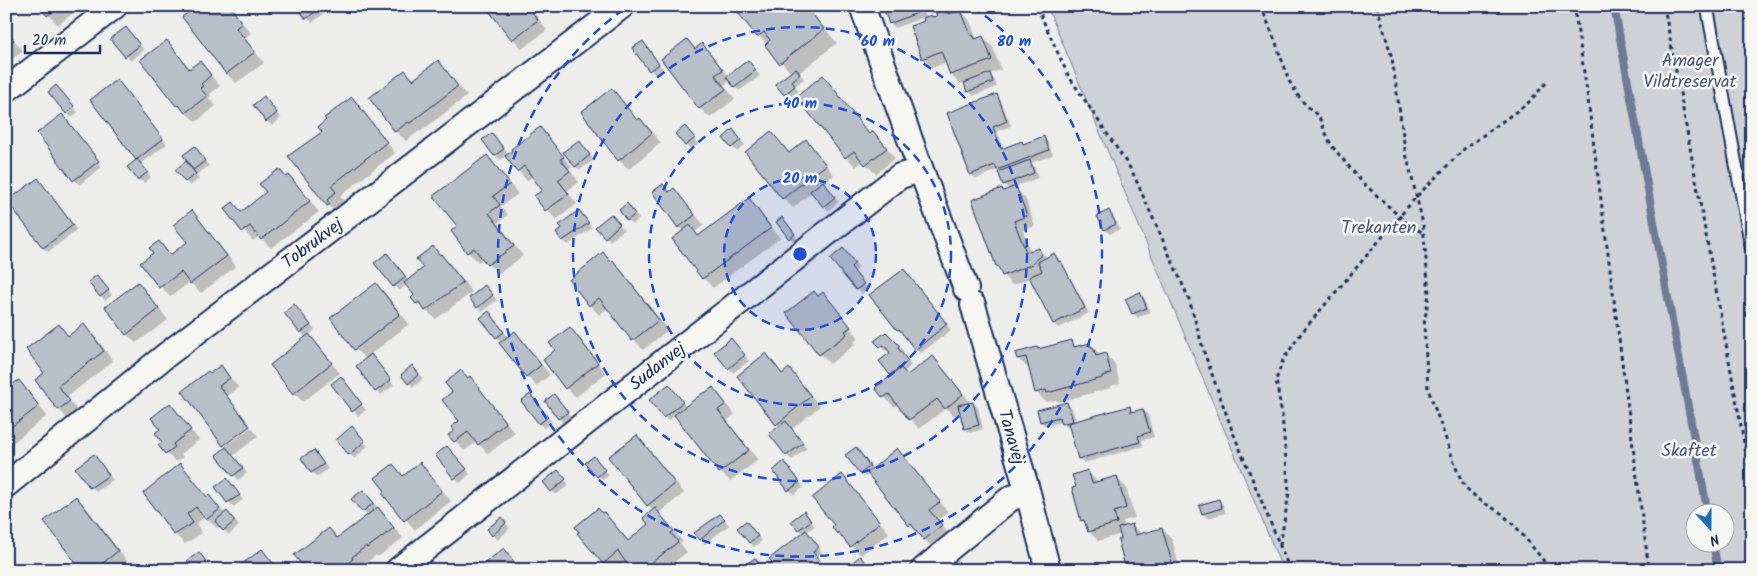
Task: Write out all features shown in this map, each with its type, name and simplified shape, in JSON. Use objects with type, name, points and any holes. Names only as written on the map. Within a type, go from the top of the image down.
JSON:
[{"type":"street","points":[[6,90],[115,6]]},
{"type":"street","name":"Tobrukvej","points":[[6,486],[165,356],[622,6]]},
{"type":"street","points":[[862,6],[921,170]]},
{"type":"street","name":"Tanavej","points":[[921,170],[970,297],[1028,493],[1048,570]]},
{"type":"street","name":"Sudanvej","points":[[398,570],[900,176],[921,170]]},
{"type":"street","points":[[923,570],[1011,498],[1028,493]]},
{"type":"lane","points":[[1707,6],[1752,252]]},
{"type":"path","points":[[1040,6],[1042,16],[1068,75],[1132,172],[1189,299],[1204,352],[1232,430],[1290,570]]},
{"type":"path","points":[[1261,6],[1289,81],[1295,92],[1319,117],[1332,145],[1362,182],[1410,226],[1424,233]]},
{"type":"path","points":[[1377,6],[1392,58],[1405,149],[1424,233],[1429,294],[1424,325],[1428,389],[1458,473],[1465,487],[1478,499],[1502,513],[1543,560],[1548,570]]},
{"type":"path","points":[[1574,6],[1650,570]]},
{"type":"path","points":[[1664,6],[1752,486]]},
{"type":"path","points":[[1280,547],[1289,492],[1282,415],[1276,380],[1283,360],[1302,332],[1417,196],[1464,150],[1521,109],[1546,83]]},
{"type":"green space","name":"Trekanten","points":[[1047,6],[1752,6],[1752,570],[1283,570]]},
{"type":"building","points":[[39,6],[60,6],[47,16]]},
{"type":"building","points":[[197,6],[220,6],[221,8],[230,6],[242,23],[236,28],[255,52],[226,74],[182,17]]},
{"type":"building","points":[[296,6],[323,6],[306,19]]},
{"type":"building","points":[[485,6],[527,6],[538,20],[512,40]]},
{"type":"building","points":[[733,6],[795,6],[797,9],[800,6],[806,6],[824,29],[779,64],[765,45],[770,40],[764,32],[757,37]]},
{"type":"building","points":[[920,6],[922,11],[889,24],[883,7]]},
{"type":"building","points":[[944,6],[946,13],[949,12],[949,14],[961,10],[971,36],[973,35],[975,39],[983,36],[992,60],[950,75],[941,51],[922,59],[910,26],[924,21],[923,18],[931,15],[932,17],[937,16],[934,9]]},
{"type":"building","points":[[126,27],[140,45],[125,57],[110,39]]},
{"type":"building","points":[[6,30],[14,40],[6,46]]},
{"type":"building","points":[[687,39],[695,49],[702,43],[723,70],[715,75],[726,89],[699,109],[661,59]]},
{"type":"building","points":[[167,40],[189,69],[200,61],[211,75],[201,84],[203,86],[200,88],[207,96],[185,113],[179,105],[176,106],[140,60]]},
{"type":"building","points":[[643,41],[659,64],[649,71],[632,48]]},
{"type":"building","points":[[438,60],[458,86],[410,123],[408,122],[395,132],[369,98],[405,70],[413,80]]},
{"type":"building","points":[[748,60],[756,70],[734,87],[726,77]]},
{"type":"building","points":[[796,68],[800,74],[792,81],[795,86],[784,95],[775,84]]},
{"type":"building","points":[[990,73],[993,82],[967,92],[964,83]]},
{"type":"building","points":[[823,75],[869,134],[873,131],[887,148],[865,165],[854,151],[845,158],[796,97]]},
{"type":"building","points":[[117,79],[163,139],[136,160],[90,100]]},
{"type":"building","points":[[56,85],[74,106],[66,114],[48,92]]},
{"type":"building","points":[[612,88],[637,120],[640,118],[652,133],[618,161],[581,112]]},
{"type":"building","points":[[997,94],[1007,121],[993,127],[1001,149],[1022,141],[1023,144],[1044,136],[1049,150],[997,170],[995,165],[970,175],[947,113]]},
{"type":"building","points":[[264,96],[277,113],[266,122],[253,105]]},
{"type":"building","points":[[352,97],[387,142],[331,186],[336,192],[327,200],[330,204],[327,206],[288,156],[322,132],[318,127],[326,120],[324,118]]},
{"type":"building","points":[[62,114],[99,161],[73,181],[37,133]]},
{"type":"building","points":[[685,126],[695,138],[685,146],[675,134]]},
{"type":"building","points":[[540,127],[564,157],[560,159],[570,171],[558,180],[569,194],[545,211],[534,196],[542,190],[524,166],[517,172],[505,156],[512,151],[511,149]]},
{"type":"building","points":[[733,129],[741,140],[731,148],[723,138]]},
{"type":"building","points":[[771,131],[789,153],[806,139],[826,165],[782,199],[745,152]]},
{"type":"building","points":[[492,133],[504,149],[494,156],[482,140]]},
{"type":"building","points":[[579,140],[590,155],[575,167],[563,152]]},
{"type":"building","points":[[195,146],[205,161],[193,170],[183,155]]},
{"type":"building","points":[[487,155],[510,184],[493,196],[500,205],[489,213],[514,246],[487,265],[474,248],[467,253],[451,231],[457,226],[433,196]]},
{"type":"building","points":[[137,159],[148,172],[138,180],[127,167]]},
{"type":"building","points":[[1030,160],[1034,173],[1003,185],[998,172]]},
{"type":"building","points":[[186,161],[196,174],[185,182],[175,170]]},
{"type":"building","points":[[279,169],[286,177],[289,175],[310,201],[261,240],[250,226],[242,232],[224,209],[233,202],[241,212],[266,192],[259,184]]},
{"type":"building","points":[[38,178],[73,225],[43,248],[7,201]]},
{"type":"building","points":[[823,181],[835,197],[823,207],[810,191]]},
{"type":"building","points":[[663,184],[669,192],[674,188],[695,215],[678,228],[652,192]]},
{"type":"building","points":[[1016,186],[1027,216],[1014,221],[1026,252],[1039,248],[1041,255],[1033,264],[1002,276],[998,266],[996,266],[972,200],[1002,188],[1003,191]]},
{"type":"building","points":[[749,198],[771,228],[702,279],[672,239],[690,225],[698,236]]},
{"type":"building","points":[[627,203],[635,214],[627,221],[619,210]]},
{"type":"building","points":[[192,210],[227,256],[190,284],[181,272],[159,288],[140,263],[153,253],[149,248],[159,241],[170,255],[187,242],[173,225]]},
{"type":"building","points":[[579,210],[589,223],[562,241],[556,233],[562,228],[559,225]]},
{"type":"building","points":[[1109,210],[1116,224],[1104,230],[1097,216]]},
{"type":"building","points":[[611,214],[620,224],[605,238],[595,227]]},
{"type":"building","points":[[782,217],[795,234],[789,239],[776,222]]},
{"type":"building","points":[[433,246],[463,282],[425,311],[419,302],[416,304],[411,298],[414,295],[404,283],[423,268],[416,259]]},
{"type":"building","points":[[843,248],[855,263],[851,267],[864,284],[856,290],[830,259]]},
{"type":"building","points":[[603,252],[611,262],[613,260],[659,320],[632,341],[599,298],[589,306],[569,280]]},
{"type":"building","points":[[387,253],[406,277],[393,287],[374,263]]},
{"type":"building","points":[[1054,253],[1059,262],[1061,261],[1085,308],[1053,324],[1029,277],[1042,271],[1038,262]]},
{"type":"building","points":[[904,269],[947,324],[915,350],[869,295]]},
{"type":"building","points":[[97,275],[109,290],[100,297],[88,282]]},
{"type":"building","points":[[138,282],[159,309],[126,335],[105,307]]},
{"type":"building","points":[[376,283],[400,314],[354,350],[330,318]]},
{"type":"building","points":[[485,285],[493,295],[477,308],[469,298]]},
{"type":"building","points":[[814,291],[818,296],[823,292],[851,327],[845,331],[847,334],[819,355],[786,313]]},
{"type":"building","points":[[1140,292],[1147,308],[1132,314],[1125,299]]},
{"type":"building","points":[[294,304],[311,325],[300,333],[284,313]]},
{"type":"building","points":[[489,311],[504,332],[496,338],[480,318]]},
{"type":"building","points":[[59,324],[68,336],[84,324],[104,351],[58,386],[70,401],[58,410],[35,380],[44,373],[26,349]]},
{"type":"building","points":[[570,327],[598,363],[565,389],[543,360],[555,350],[549,343]]},
{"type":"building","points":[[515,331],[541,365],[526,377],[499,343]]},
{"type":"building","points":[[886,332],[900,346],[898,348],[908,361],[890,375],[879,361],[890,353],[884,345],[880,347],[874,341]]},
{"type":"building","points":[[309,334],[332,363],[293,394],[270,365]]},
{"type":"building","points":[[731,338],[745,355],[728,369],[714,352]]},
{"type":"building","points":[[1072,340],[1074,347],[1090,343],[1096,356],[1106,353],[1111,374],[1047,393],[1046,390],[1035,393],[1026,357],[1017,359],[1015,353]]},
{"type":"building","points":[[766,353],[782,374],[789,368],[811,396],[776,425],[737,376]]},
{"type":"building","points":[[371,354],[391,380],[375,392],[356,366]]},
{"type":"building","points":[[933,356],[963,394],[945,409],[937,399],[909,420],[889,394],[883,398],[875,388],[901,368],[907,375]]},
{"type":"building","points":[[221,365],[230,378],[219,386],[250,426],[223,446],[182,391],[208,371],[210,373]]},
{"type":"building","points":[[412,365],[419,374],[408,384],[401,375]]},
{"type":"building","points":[[461,370],[467,378],[470,376],[506,423],[478,445],[468,432],[454,442],[448,435],[454,431],[451,427],[459,421],[442,400],[452,392],[445,383]]},
{"type":"building","points":[[341,376],[362,404],[352,412],[331,384]]},
{"type":"building","points":[[19,380],[39,406],[6,431],[6,389]]},
{"type":"building","points":[[669,384],[683,402],[663,418],[649,400]]},
{"type":"building","points":[[713,387],[726,404],[718,410],[749,450],[719,473],[674,415]]},
{"type":"building","points":[[530,394],[548,417],[539,424],[521,401]]},
{"type":"building","points":[[554,394],[568,412],[558,419],[545,401]]},
{"type":"building","points":[[973,402],[979,425],[964,429],[958,405]]},
{"type":"building","points":[[1067,402],[1073,421],[1061,424],[1059,417],[1040,422],[1037,410]]},
{"type":"building","points":[[170,403],[191,430],[173,444],[175,447],[165,454],[158,445],[162,442],[155,433],[160,429],[151,418]]},
{"type":"building","points":[[1130,406],[1131,412],[1143,409],[1150,432],[1138,436],[1140,442],[1078,459],[1068,423]]},
{"type":"building","points":[[786,421],[803,443],[786,456],[769,434]]},
{"type":"building","points":[[352,426],[365,441],[349,455],[336,440]]},
{"type":"building","points":[[637,435],[675,483],[647,506],[608,457]]},
{"type":"building","points":[[447,446],[467,469],[454,479],[435,455]]},
{"type":"building","points":[[226,447],[243,468],[233,476],[216,455]]},
{"type":"building","points":[[856,447],[870,466],[860,474],[845,455]]},
{"type":"building","points":[[897,448],[940,502],[929,510],[942,525],[924,540],[911,524],[909,526],[867,473]]},
{"type":"building","points":[[314,450],[324,464],[311,473],[301,458]]},
{"type":"building","points":[[94,454],[109,475],[90,488],[75,468]]},
{"type":"building","points":[[594,456],[605,470],[597,477],[585,463]]},
{"type":"building","points":[[784,461],[800,482],[788,491],[773,471]]},
{"type":"building","points":[[420,462],[442,491],[404,521],[382,493],[385,491],[375,478],[393,464],[403,476]]},
{"type":"building","points":[[180,463],[207,497],[209,495],[220,509],[206,520],[196,507],[187,514],[193,523],[174,535],[143,493]]},
{"type":"building","points":[[558,470],[566,479],[551,492],[543,482]]},
{"type":"building","points":[[1088,470],[1092,483],[1117,476],[1126,508],[1114,512],[1117,523],[1088,532],[1084,520],[1081,521],[1072,488],[1076,487],[1072,475]]},
{"type":"building","points":[[842,474],[880,522],[850,547],[838,532],[837,534],[832,527],[834,525],[812,498]]},
{"type":"building","points":[[227,478],[240,495],[227,503],[215,487]]},
{"type":"building","points":[[363,490],[374,503],[362,512],[351,499]]},
{"type":"building","points":[[76,496],[118,551],[94,570],[81,570],[44,521]]},
{"type":"building","points":[[1219,499],[1222,508],[1202,514],[1199,505]]},
{"type":"building","points":[[378,507],[394,528],[367,548],[366,546],[339,570],[306,570],[294,555],[329,528],[337,538]]},
{"type":"building","points":[[598,508],[602,513],[604,512],[628,541],[648,524],[643,518],[655,508],[674,531],[671,533],[678,542],[642,570],[630,568],[618,551],[603,564],[577,533],[579,532],[575,527]]},
{"type":"building","points":[[227,511],[235,521],[223,531],[215,521]]},
{"type":"building","points":[[804,511],[811,521],[798,530],[791,521]]},
{"type":"building","points":[[720,514],[725,519],[700,540],[694,533]]},
{"type":"building","points":[[502,517],[506,523],[492,536],[487,529]]},
{"type":"building","points":[[746,521],[758,536],[749,543],[737,528]]},
{"type":"building","points":[[1132,524],[1135,535],[1162,528],[1173,566],[1157,570],[1126,570],[1118,540],[1121,539],[1118,528]]},
{"type":"building","points":[[806,530],[819,547],[813,552],[827,570],[771,570],[767,566],[772,562],[769,559]]},
{"type":"building","points":[[504,548],[520,570],[476,570]]},
{"type":"building","points":[[262,549],[276,567],[273,570],[234,570]]},
{"type":"building","points":[[199,552],[206,561],[194,570],[187,561]]},
{"type":"building","points":[[860,556],[871,570],[851,570],[848,566]]},
{"type":"building","points":[[755,558],[764,570],[750,570],[746,564]]},
{"type":"building","points":[[740,564],[744,570],[732,570]]},
{"type":"building","points":[[1012,565],[1015,570],[1004,570]]},
{"type":"waterway","points":[[1614,6],[1706,504]]},
{"type":"waterway","points":[[1715,554],[1718,570]]},
{"type":"park label","name":"Amager Vildtreservat","points":[[1690,70]]},
{"type":"park label","name":"Skaftet","points":[[1689,450]]}]
